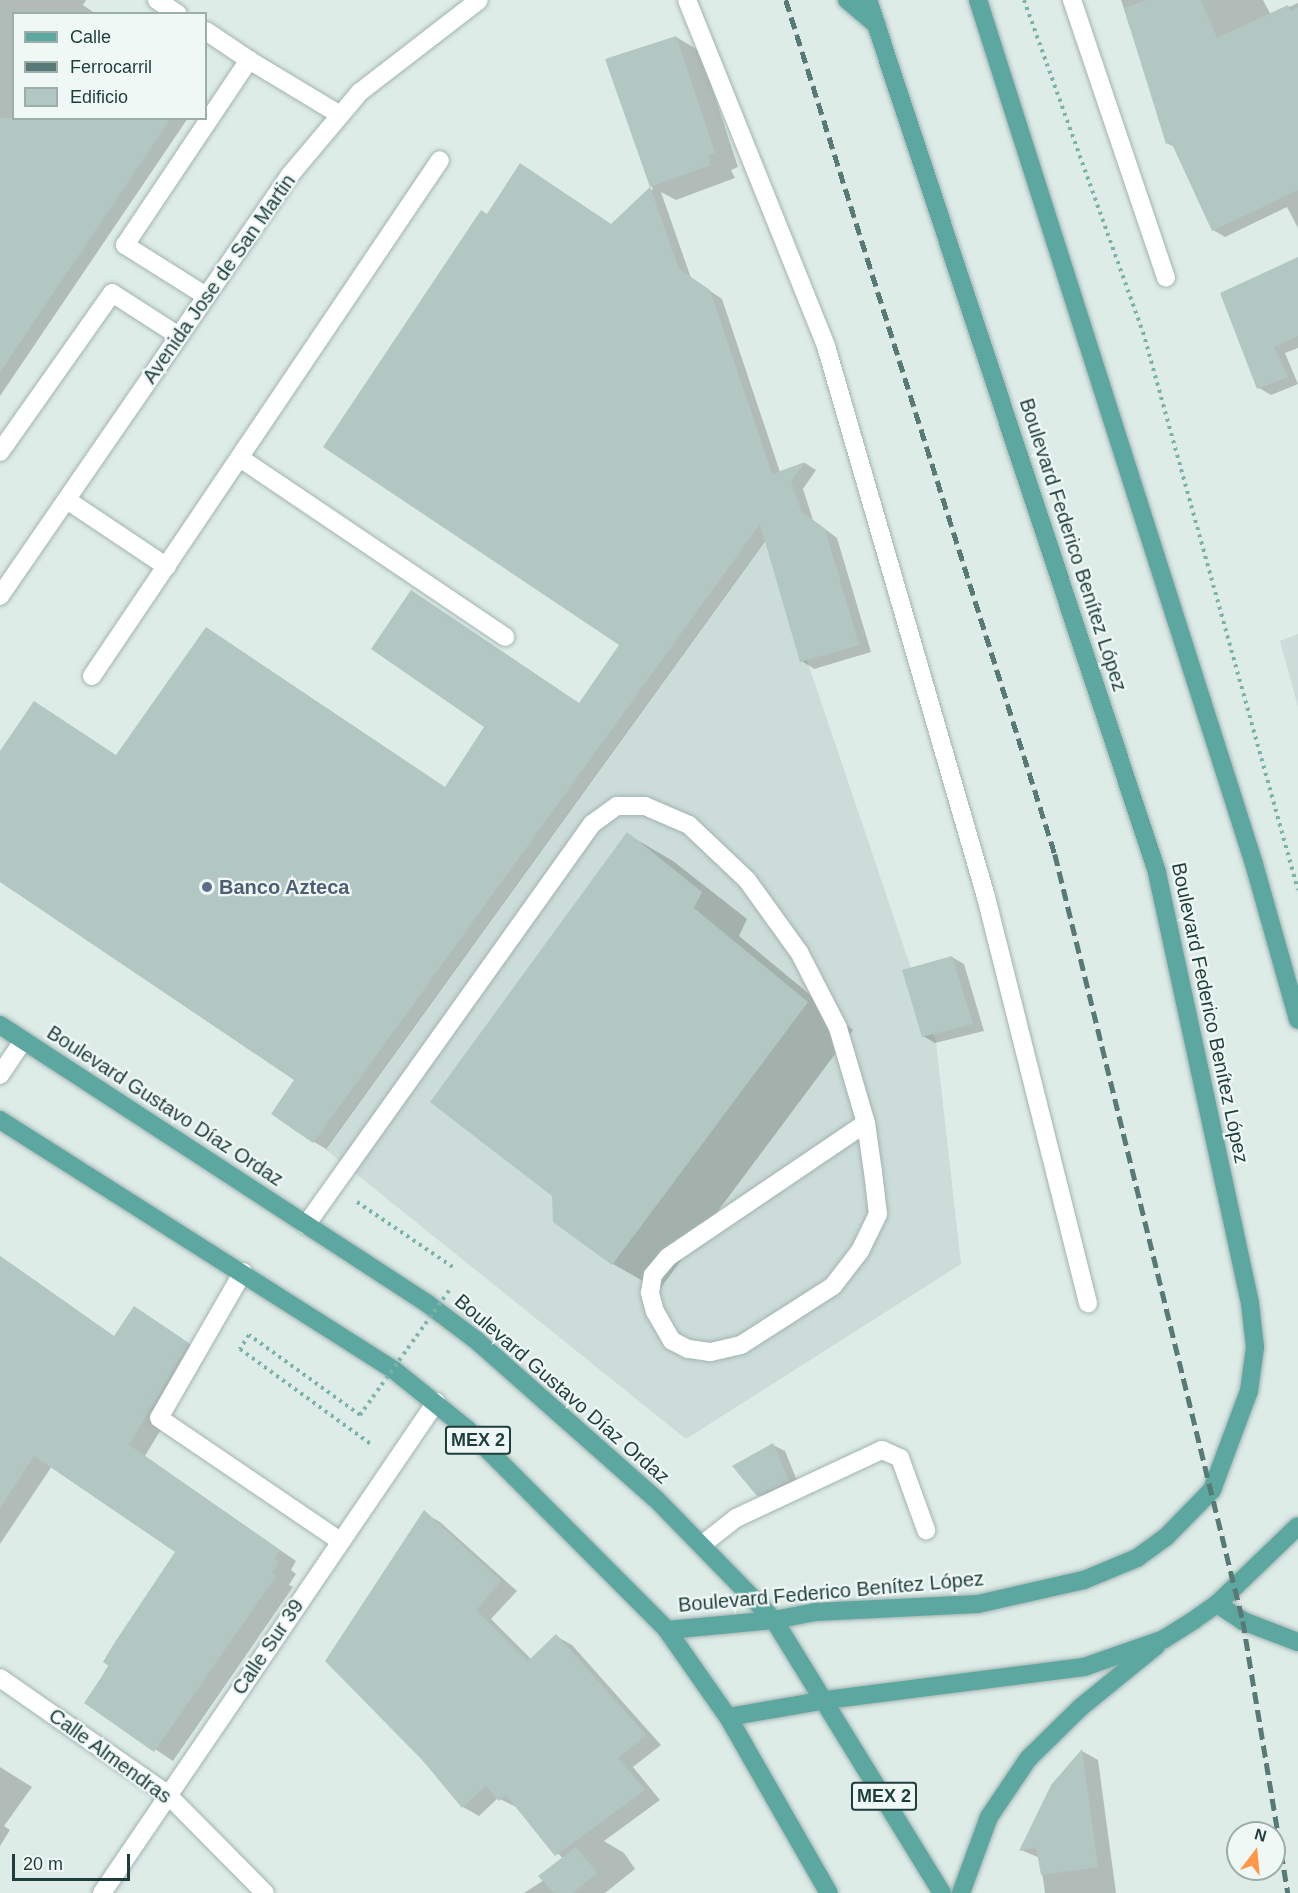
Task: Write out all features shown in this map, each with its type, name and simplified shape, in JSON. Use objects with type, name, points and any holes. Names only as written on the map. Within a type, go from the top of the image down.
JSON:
[{"type":"main road","points":[[847,0],[877,25]]},
{"type":"main road","name":"Boulevard Federico Benítez López","points":[[667,1630],[774,1620],[815,1612],[978,1604],[1084,1580],[1137,1558],[1165,1538],[1212,1490],[1249,1391],[1255,1347],[1250,1303],[1157,872],[868,0]]},
{"type":"main road","points":[[978,0],[1254,864],[1298,1020]]},
{"type":"main road","name":"Boulevard Gustavo Díaz Ordaz","points":[[0,1025],[306,1225],[476,1340],[703,1544],[774,1620],[826,1700],[942,1893]]},
{"type":"main road","name":"MEX 2","points":[[0,1120],[243,1272],[394,1370],[436,1402],[667,1630],[728,1717],[829,1893]]},
{"type":"main road","points":[[961,1893],[989,1817],[1028,1759],[1081,1707],[1164,1639],[1217,1604],[1298,1526]]},
{"type":"main road","points":[[1217,1604],[1243,1621],[1298,1642]]},
{"type":"main road","points":[[728,1717],[826,1700],[1084,1667],[1164,1639]]},
{"type":"street","points":[[158,0],[175,12]]},
{"type":"street","name":"Avenida Jose de San Martin","points":[[0,596],[290,175],[360,92],[479,0]]},
{"type":"street","points":[[687,0],[826,346],[986,897],[1088,1303]]},
{"type":"street","points":[[1072,0],[1166,277]]},
{"type":"street","points":[[207,32],[340,115]]},
{"type":"street","points":[[206,296],[125,245],[249,60]]},
{"type":"street","points":[[92,676],[440,160]]},
{"type":"street","points":[[0,452],[112,292],[179,336]]},
{"type":"street","points":[[240,458],[505,637]]},
{"type":"street","points":[[67,500],[167,567]]},
{"type":"street","points":[[306,1225],[592,824],[617,806],[645,806],[689,825],[747,880],[799,952],[838,1028],[866,1123],[878,1214],[860,1251],[833,1286],[741,1345],[710,1352],[688,1349],[672,1341],[655,1312],[650,1293],[653,1275],[668,1257],[866,1123]]},
{"type":"street","points":[[0,1075],[23,1041]]},
{"type":"street","points":[[243,1272],[159,1418],[340,1541]]},
{"type":"street","name":"Calle Sur 39","points":[[102,1893],[167,1794],[436,1402]]},
{"type":"street","points":[[703,1544],[736,1518],[882,1450],[900,1458],[926,1530]]},
{"type":"street","name":"Calle Almendras","points":[[0,1678],[167,1794],[265,1893]]},
{"type":"path","points":[[1024,0],[1143,332],[1298,890]]},
{"type":"path","points":[[351,1208],[356,1201],[453,1267]]},
{"type":"path","points":[[395,1462],[240,1349],[249,1335],[360,1415],[451,1288],[442,1281]]},
{"type":"shaded area","points":[[766,539],[936,1042],[961,1264],[686,1439],[325,1149]]},
{"type":"shaded area","points":[[1298,634],[1298,707],[1280,641]]},
{"type":"building","points":[[1147,0],[1201,0],[1217,38],[1288,5],[1290,11],[1298,7],[1298,190],[1212,231],[1171,142],[1166,144],[1124,8]]},
{"type":"building","points":[[676,36],[715,153],[708,156],[711,165],[650,187],[605,59]]},
{"type":"building","points":[[0,118],[12,118],[12,120],[170,120],[0,372]]},
{"type":"building","points":[[520,163],[611,224],[650,187],[679,269],[710,290],[772,474],[805,462],[791,481],[801,511],[825,529],[859,645],[800,662],[760,524],[313,1143],[271,1114],[294,1080],[0,882],[0,751],[34,701],[116,755],[206,627],[445,787],[484,727],[371,649],[411,590],[579,703],[619,645],[323,447],[481,210],[487,214]]},
{"type":"building","points":[[1298,257],[1298,336],[1274,347],[1288,377],[1257,389],[1220,293]]},
{"type":"building","points":[[627,832],[702,892],[694,908],[808,1002],[612,1265],[553,1222],[552,1196],[430,1102]]},
{"type":"building","points":[[952,956],[973,1024],[922,1037],[902,970]]},
{"type":"building","points":[[0,1256],[114,1336],[134,1306],[189,1343],[129,1445],[280,1550],[274,1559],[279,1562],[272,1573],[276,1576],[154,1752],[84,1703],[109,1666],[103,1662],[113,1645],[175,1552],[34,1456],[0,1508]]},
{"type":"building","points":[[773,1443],[789,1481],[757,1496],[732,1466]]},
{"type":"building","points":[[424,1510],[501,1581],[476,1610],[528,1661],[556,1634],[646,1735],[618,1758],[645,1790],[555,1856],[506,1795],[499,1801],[486,1786],[462,1808],[423,1761],[325,1661]]},
{"type":"building","points":[[1082,1749],[1098,1867],[1041,1875],[1036,1847],[1019,1851],[1051,1785]]},
{"type":"building","points":[[576,1847],[597,1873],[573,1893],[554,1893],[538,1876]]},
{"type":"railway","points":[[786,0],[1055,854],[1243,1621],[1288,1893]]},
{"type":"place","name":"Banco Azteca","points":[[207,887]]}]
